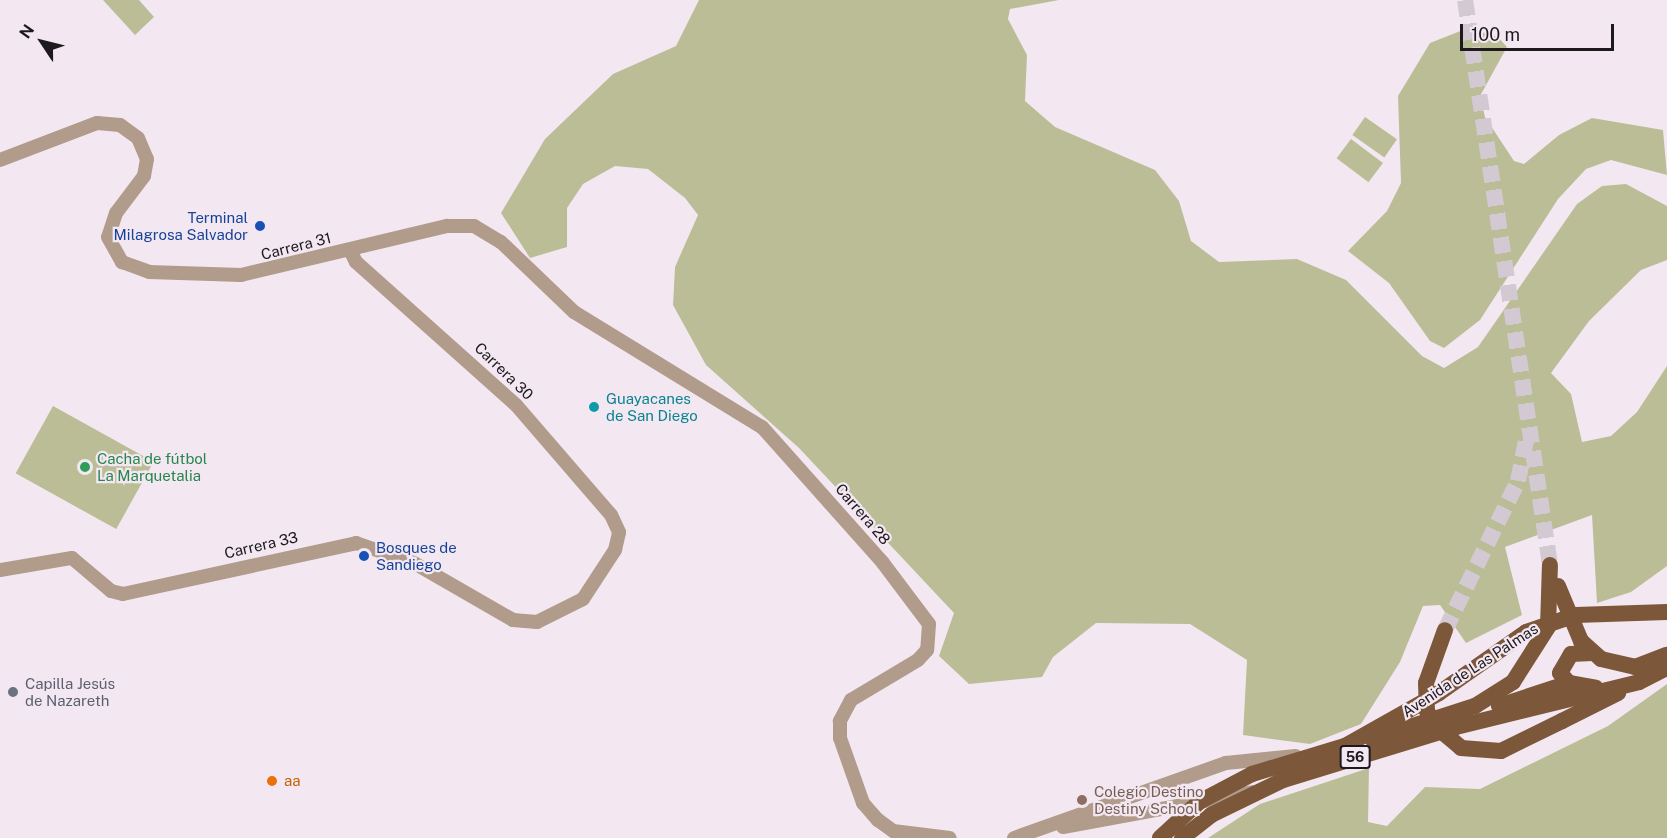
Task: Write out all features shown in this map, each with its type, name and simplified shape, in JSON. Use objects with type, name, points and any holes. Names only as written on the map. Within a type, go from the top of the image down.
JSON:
[{"type":"main road","points":[[1345,746],[1445,717],[1513,682],[1548,627],[1550,565],[1575,630],[1592,653],[1616,666],[1635,667],[1667,656]]},
{"type":"main road","points":[[1499,706],[1530,678],[1552,644],[1558,586]]},
{"type":"main road","name":"Avenida de Las Palmas","points":[[1161,838],[1199,802],[1252,774],[1345,746],[1439,693],[1526,632],[1576,615],[1667,612]]},
{"type":"main road","points":[[1445,630],[1426,683],[1427,711],[1434,725],[1461,748],[1501,751],[1639,682]]},
{"type":"main road","points":[[1569,682],[1560,673],[1564,658],[1592,653]]},
{"type":"main road","name":"Avenida de Las Palmas","points":[[1182,838],[1211,815],[1256,792],[1456,727],[1639,682],[1667,668]]},
{"type":"main road","points":[[1456,727],[1499,706],[1569,682],[1616,688]]},
{"type":"street","name":"Carrera 31","points":[[0,160],[97,123],[120,125],[138,138],[147,159],[144,176],[116,213],[108,237],[123,262],[134,268],[195,276],[281,269],[463,223],[501,242]]},
{"type":"street","name":"Carrera 28","points":[[501,242],[574,312],[762,426],[923,614],[931,634],[927,650],[901,672],[850,700],[840,721],[840,738],[863,803],[878,820],[892,831],[950,838]]},
{"type":"street","name":"Carrera 30","points":[[350,250],[356,262],[516,405],[611,515],[619,532],[609,564],[583,599],[555,616],[527,623]]},
{"type":"street","name":"Carrera 33","points":[[0,570],[72,558],[111,591],[123,594],[356,543],[414,563],[501,616],[527,623]]},
{"type":"street","points":[[1095,818],[1226,763],[1313,755]]},
{"type":"street","points":[[1014,838],[1095,818],[1256,792]]},
{"type":"green space","points":[[103,0],[139,0],[154,17],[135,35]]},
{"type":"green space","points":[[699,0],[1059,0],[1010,9],[1008,19],[1027,55],[1025,101],[1055,127],[1155,170],[1179,201],[1191,241],[1219,262],[1297,259],[1346,280],[1422,356],[1444,368],[1478,347],[1577,204],[1602,186],[1626,184],[1667,206],[1667,260],[1641,270],[1589,321],[1551,373],[1571,394],[1582,442],[1611,436],[1637,412],[1667,366],[1667,566],[1631,592],[1597,603],[1592,515],[1505,547],[1522,615],[1466,643],[1440,605],[1423,606],[1400,662],[1361,724],[1310,744],[1243,735],[1247,660],[1190,624],[1096,623],[1053,657],[1042,677],[969,684],[939,656],[954,613],[799,448],[706,365],[673,305],[675,267],[698,215],[685,198],[648,169],[615,166],[583,184],[567,208],[567,247],[530,258],[501,213],[545,139],[613,74],[676,46]]},
{"type":"green space","points":[[1468,28],[1498,37],[1507,47],[1480,96],[1485,117],[1514,161],[1524,164],[1559,135],[1592,118],[1663,130],[1667,175],[1611,160],[1586,169],[1558,199],[1480,320],[1444,348],[1430,341],[1389,283],[1348,251],[1387,211],[1401,183],[1398,96],[1430,43]]},
{"type":"green space","points":[[1365,117],[1397,139],[1384,157],[1352,135]]},
{"type":"green space","points":[[1351,139],[1383,163],[1369,182],[1337,158]]},
{"type":"green space","name":"Cacha de fútbol La Marquetalia","points":[[53,406],[154,462],[116,529],[16,473]]},
{"type":"green space","points":[[1667,684],[1667,838],[1208,838],[1260,804],[1369,768],[1368,822],[1387,826],[1425,787],[1480,789],[1608,726]]},
{"type":"tunnel","points":[[1465,0],[1550,565]]},
{"type":"tunnel","points":[[1445,630],[1518,481],[1526,441]]},
{"type":"place","name":"Terminal Milagrosa Salvador","points":[[260,226]]},
{"type":"place","name":"Guayacanes de San Diego","points":[[594,407]]},
{"type":"place","name":"Cacha de fútbol La Marquetalia","points":[[85,467]]},
{"type":"place","name":"Bosques de Sandiego","points":[[364,556]]},
{"type":"place","name":"Capilla Jesús de Nazareth","points":[[13,692]]},
{"type":"place","name":"aa","points":[[272,781]]},
{"type":"place","name":"Colegio Destino Destiny School","points":[[1082,800]]}]
